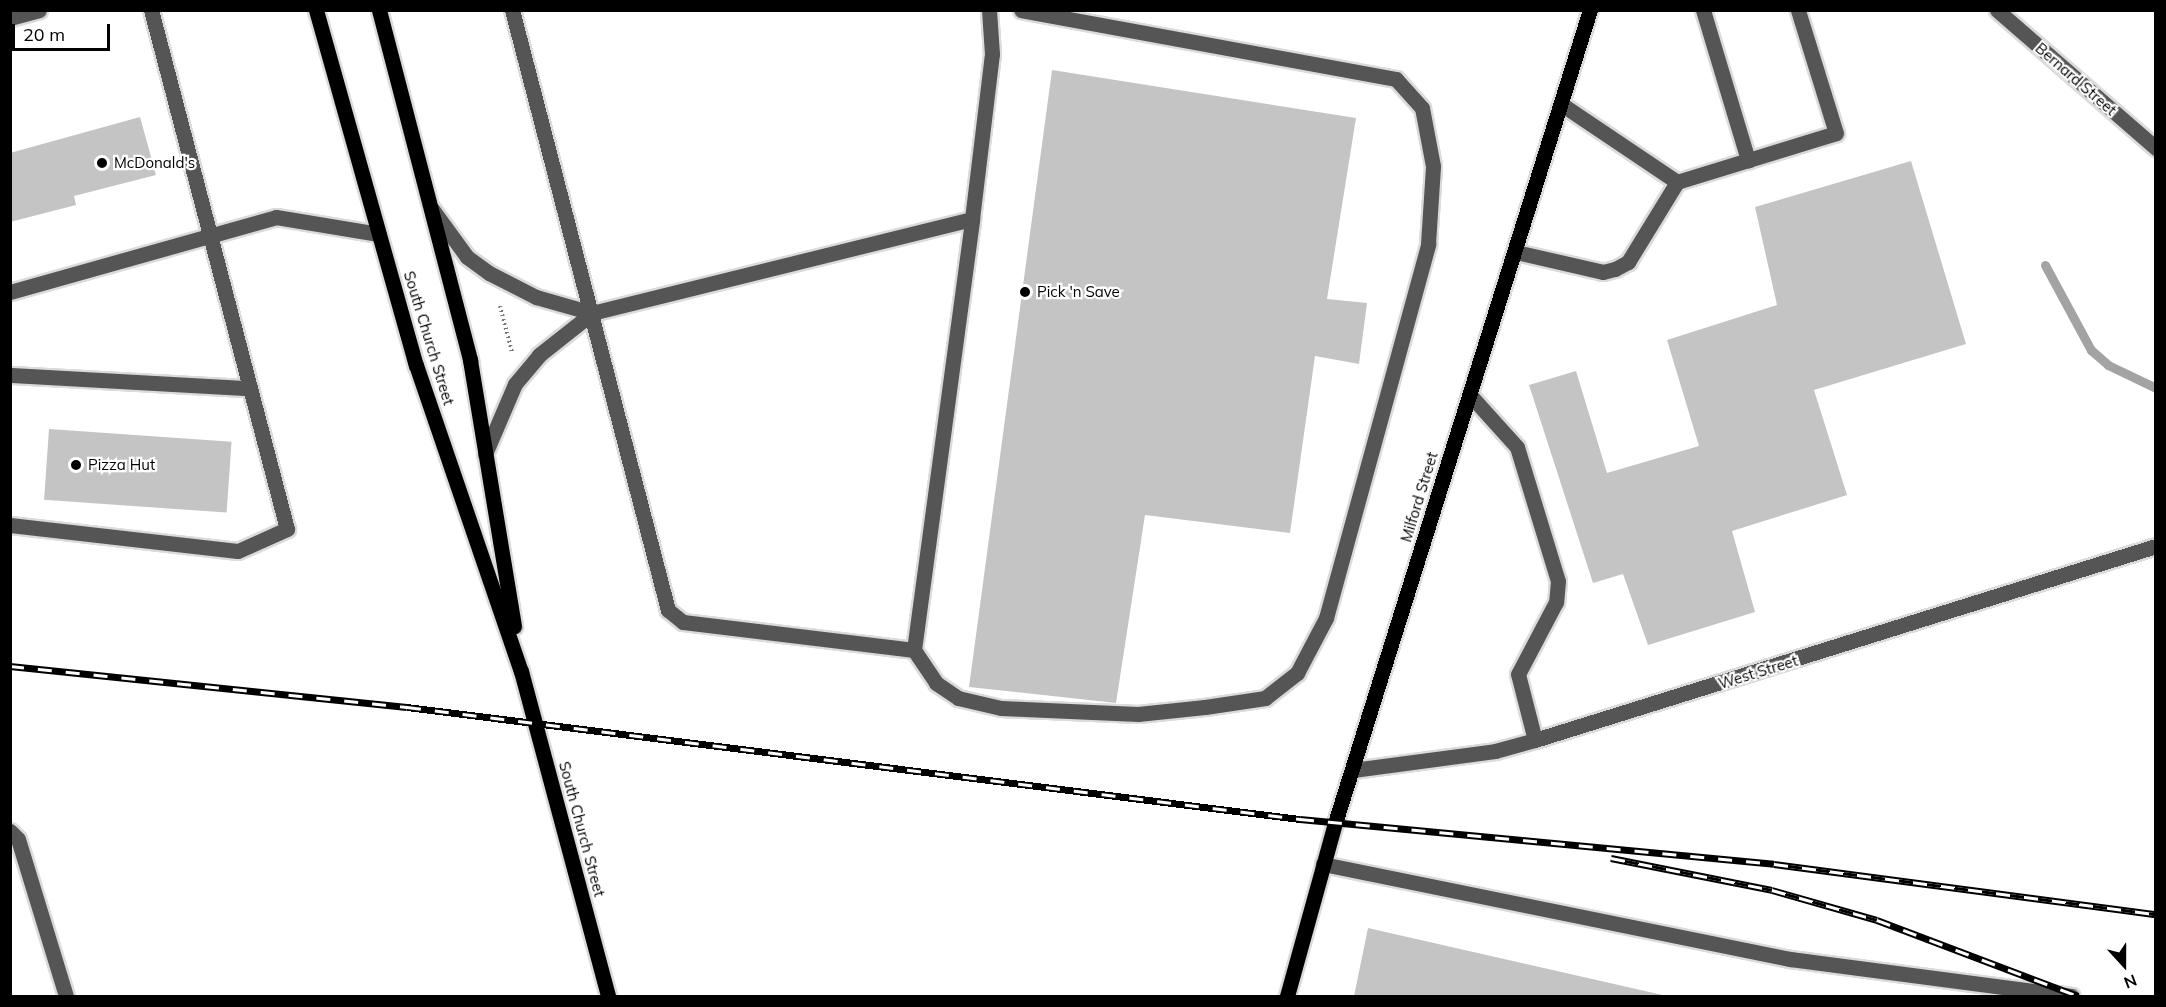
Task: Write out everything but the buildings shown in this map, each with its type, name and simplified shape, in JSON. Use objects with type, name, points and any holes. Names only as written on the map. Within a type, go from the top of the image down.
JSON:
[{"type":"main road","name":"South Church Street","points":[[316,10],[416,365],[521,671],[608,996]]},
{"type":"main road","name":"South Church Street","points":[[379,10],[470,360],[521,671]]},
{"type":"main road","name":"Milford Street","points":[[1287,996],[1323,864],[1590,10]]},
{"type":"street","points":[[10,18],[39,10]]},
{"type":"street","points":[[10,525],[238,551],[287,529],[246,388],[151,10]]},
{"type":"street","points":[[512,10],[668,610],[683,622],[914,650]]},
{"type":"street","points":[[989,10],[992,54],[914,650],[936,683],[958,698],[1001,708],[1138,714],[1265,698],[1297,673],[1326,618],[1428,244],[1431,155],[1422,108],[1396,79],[1026,11]]},
{"type":"street","points":[[1703,10],[1748,160]]},
{"type":"street","points":[[1516,252],[1603,272],[1615,269],[1628,262],[1677,182],[1836,133],[1798,10]]},
{"type":"street","name":"Bernard Street","points":[[1997,10],[2156,148]]},
{"type":"street","points":[[1561,104],[1677,182]]},
{"type":"street","points":[[430,206],[467,257],[489,273],[536,297],[592,313]]},
{"type":"street","points":[[10,292],[276,217],[379,234]]},
{"type":"street","points":[[485,454],[515,384],[539,355],[592,313],[972,219]]},
{"type":"street","points":[[10,375],[246,388]]},
{"type":"street","points":[[1470,395],[1517,447],[1558,581],[1556,602],[1518,674],[1535,740]]},
{"type":"street","name":"West Street","points":[[1353,770],[1495,751],[1535,740],[2156,546]]},
{"type":"street","points":[[10,831],[18,839],[66,996]]},
{"type":"street","points":[[1323,864],[1790,959],[2072,996]]},
{"type":"path","points":[[500,306],[514,362]]},
{"type":"waterway","points":[[2045,265],[2091,350],[2108,365],[2156,388]]},
{"type":"railway","points":[[10,666],[407,707],[1300,819],[1774,864],[2156,914]]},
{"type":"railway","points":[[1611,858],[1772,890],[1877,920],[2078,996]]},
{"type":"place","name":"McDonald's","points":[[102,163]]},
{"type":"place","name":"Pick 'n Save","points":[[1025,292]]},
{"type":"place","name":"Pizza Hut","points":[[76,465]]}]
